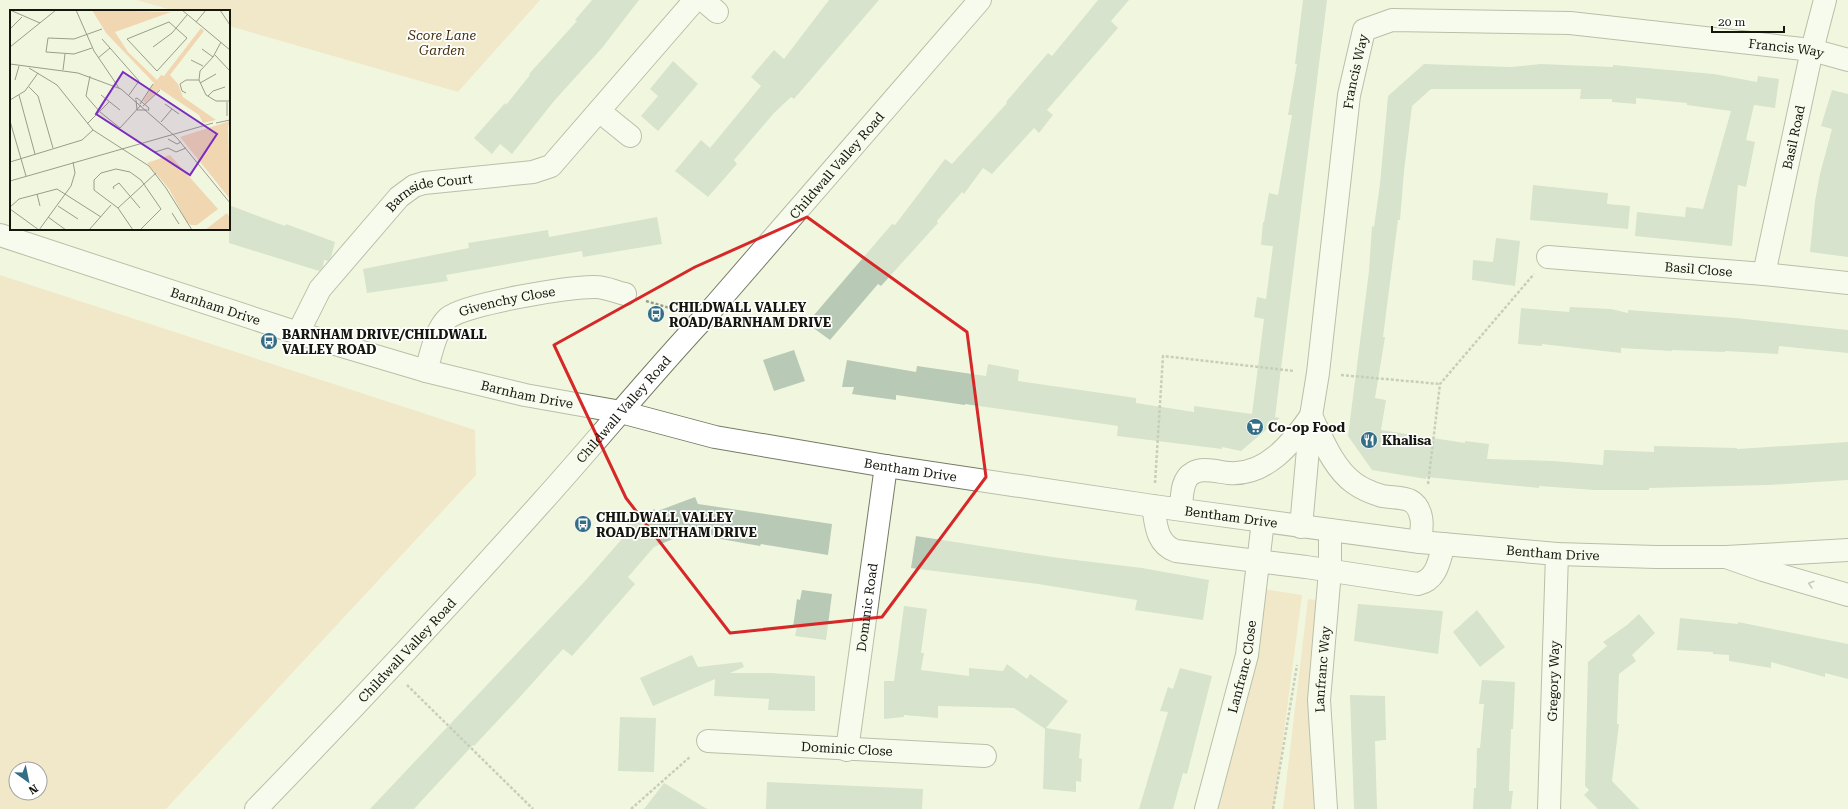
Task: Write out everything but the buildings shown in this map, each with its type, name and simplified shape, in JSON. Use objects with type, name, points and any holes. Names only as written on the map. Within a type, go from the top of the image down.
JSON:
[{"type":"street","name":"Barnside Court","points":[[298,333],[320,289],[399,197],[406,191],[424,182],[533,172],[544,169],[555,162],[695,0]]},
{"type":"street","name":"Childwall Valley Road","points":[[256,809],[391,669],[621,412],[659,366],[704,318],[980,0]]},
{"type":"street","name":"Basil Road","points":[[1764,274],[1812,50],[1825,0]]},
{"type":"street","name":"Francis Way","points":[[1301,527],[1311,416],[1318,373],[1349,95],[1364,30],[1392,20],[1570,23],[1812,50],[1848,60]]},
{"type":"street","points":[[599,111],[630,136]]},
{"type":"street","name":"Barnham Drive","points":[[0,235],[298,333],[426,371],[525,395],[621,412]]},
{"type":"street","name":"Basil Close","points":[[1548,257],[1764,274],[1848,283]]},
{"type":"street","name":"Givenchy Close","points":[[426,371],[443,324],[449,317],[462,311],[493,302],[580,287],[597,287],[625,294]]},
{"type":"street","name":"Bentham Drive","points":[[621,412],[715,437],[886,466],[1154,506],[1263,520],[1301,527],[1420,542],[1557,554],[1726,557],[1848,550]]},
{"type":"street","points":[[1181,509],[1186,480],[1193,473],[1204,470],[1238,472],[1260,466],[1283,451],[1311,416],[1341,470],[1353,482],[1366,491],[1382,496],[1407,498],[1413,502],[1421,518],[1420,542]]},
{"type":"street","name":"Dominic Road","points":[[847,750],[886,466]]},
{"type":"street","points":[[1154,506],[1156,526],[1160,538],[1165,546],[1171,549],[1418,584],[1425,582],[1432,577],[1437,569],[1444,544]]},
{"type":"street","name":"Lanfranc Close","points":[[1206,809],[1247,655],[1263,520]]},
{"type":"street","name":"Lanfranc Way","points":[[1326,809],[1319,700],[1330,571],[1330,530]]},
{"type":"street","name":"Gregory Way","points":[[1549,809],[1557,554]]},
{"type":"street","points":[[1726,557],[1763,570],[1848,595]]},
{"type":"street","name":"Dominic Close","points":[[708,741],[847,750],[985,756]]},
{"type":"path","points":[[1427,487],[1440,384],[1548,257]]},
{"type":"path","points":[[625,294],[704,318]]},
{"type":"path","points":[[1154,506],[1163,356],[1318,373],[1440,384]]},
{"type":"path","points":[[1273,809],[1297,664]]},
{"type":"path","points":[[391,669],[533,809]]},
{"type":"path","points":[[631,809],[708,741]]},
{"type":"highlighted area","points":[[807,217],[967,332],[986,477],[882,617],[730,633],[626,498],[554,345],[695,267]]},
{"type":"green space","name":"Score Lane Garden","points":[[136,0],[540,0],[458,92],[230,26],[230,10],[171,10]]},
{"type":"green space","points":[[0,275],[475,430],[476,475],[166,809],[0,809]]},
{"type":"green space","points":[[1264,589],[1302,595],[1274,809],[1214,809]]},
{"type":"green space","points":[[1308,599],[1318,600],[1317,809],[1283,809]]},
{"type":"place","name":"CHILDWALL VALLEY ROAD/BARNHAM DRIVE","points":[[656,314]]},
{"type":"place","name":"BARNHAM DRIVE/CHILDWALL VALLEY ROAD","points":[[269,341]]},
{"type":"place","name":"Co-op Food","points":[[1255,427]]},
{"type":"place","name":"Khalisa","points":[[1369,440]]},
{"type":"place","name":"CHILDWALL VALLEY ROAD/BENTHAM DRIVE","points":[[583,524]]}]
